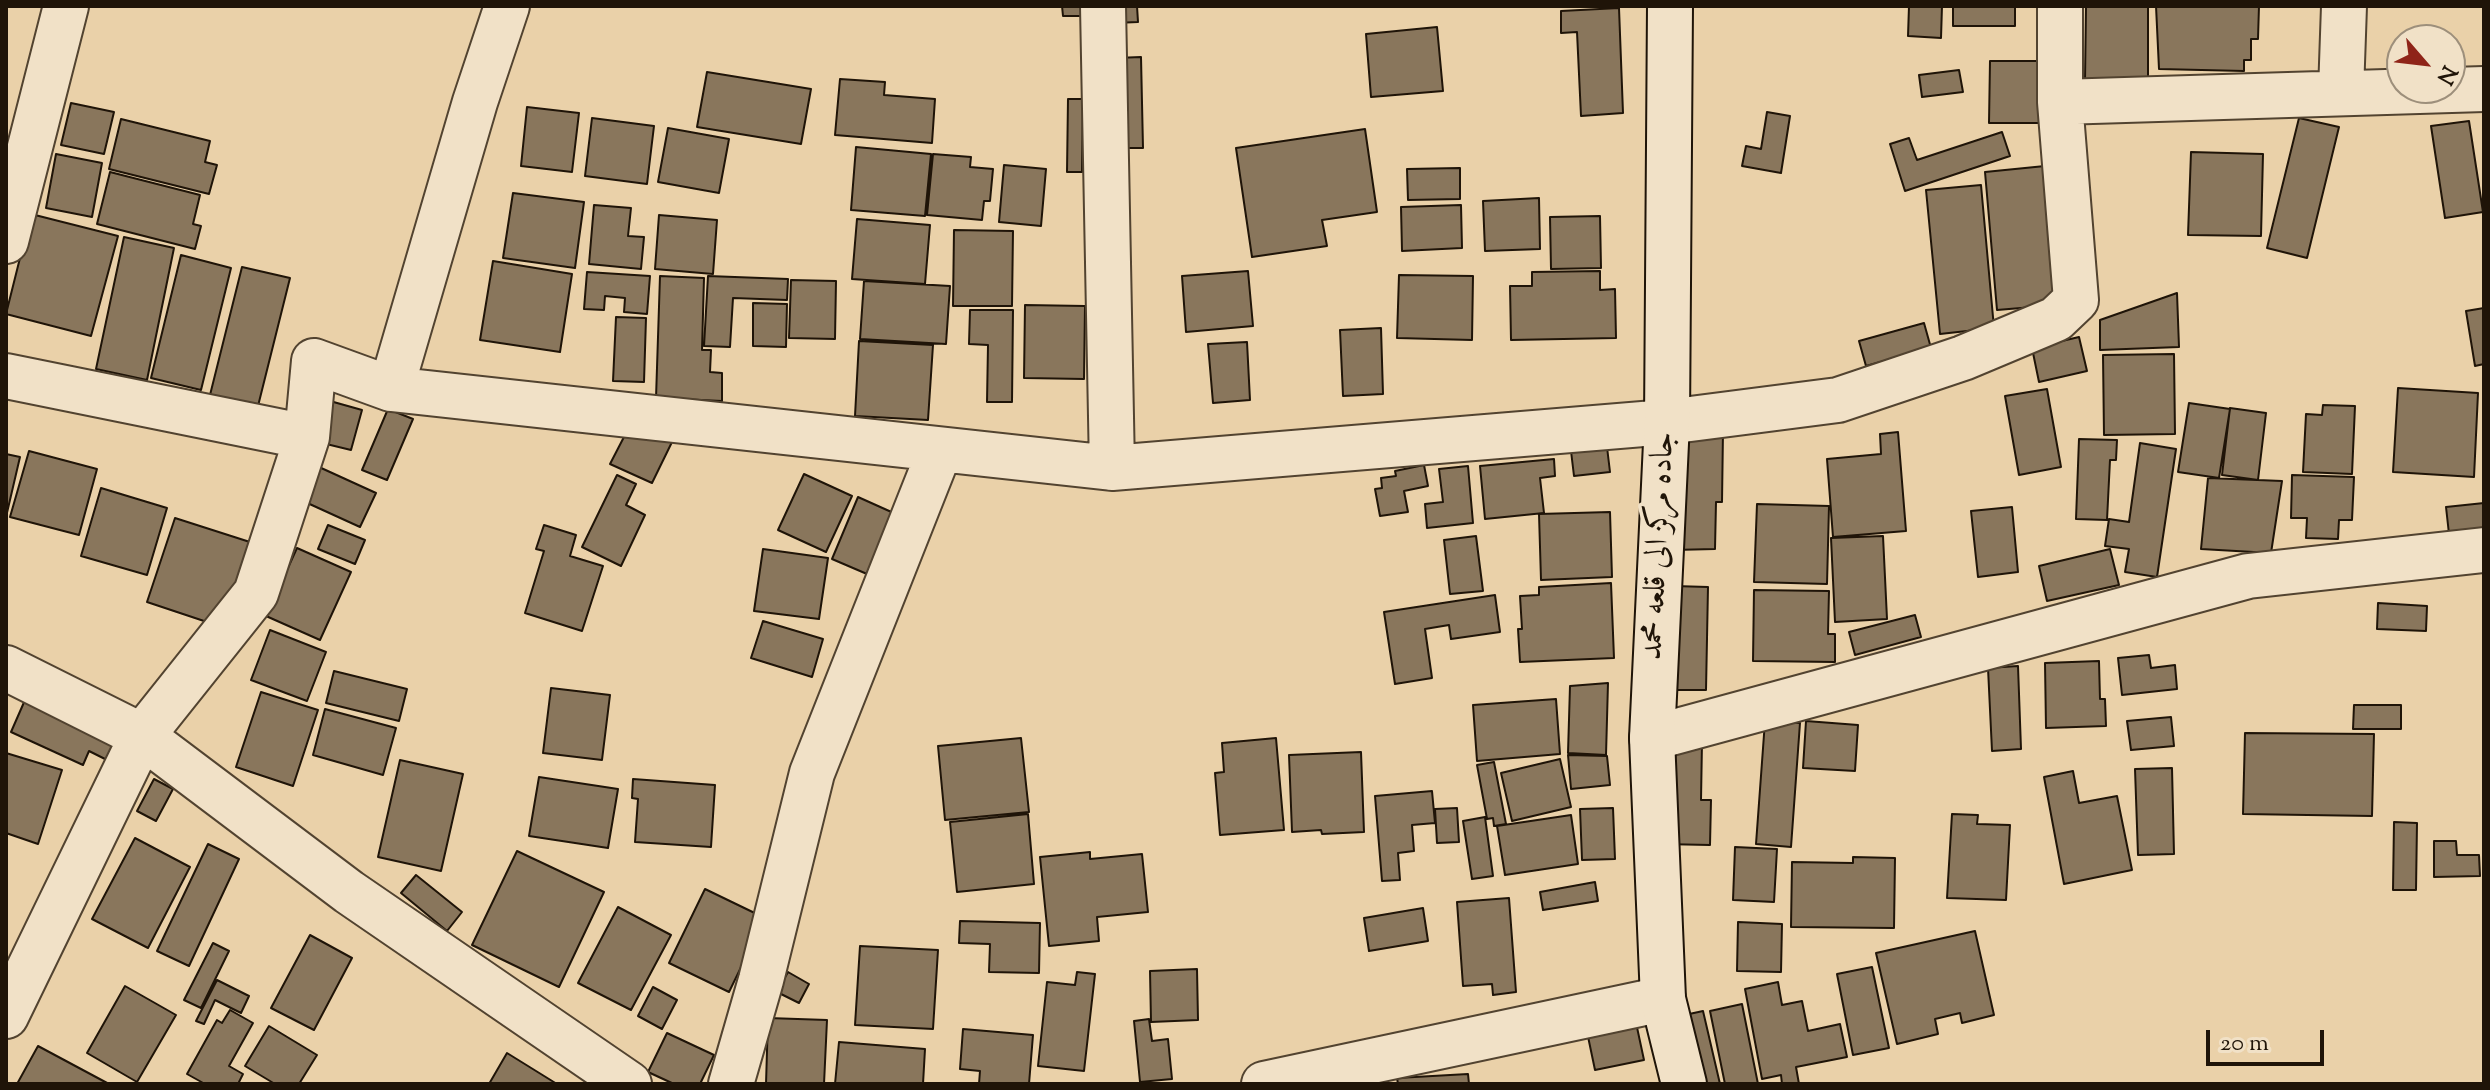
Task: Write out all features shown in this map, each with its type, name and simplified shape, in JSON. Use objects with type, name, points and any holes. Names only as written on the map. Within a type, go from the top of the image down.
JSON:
[{"type":"street","points":[[6,241],[66,6]]},
{"type":"street","points":[[391,389],[475,102],[507,6]]},
{"type":"street","points":[[1103,6],[1112,468]]},
{"type":"street","name":"جاده مرکز الی قلعه محمد","points":[[1670,6],[1667,422],[1652,738],[1663,999],[1684,1084]]},
{"type":"street","points":[[6,1016],[142,736],[256,593],[307,437],[314,361],[391,389],[1112,468],[1667,422],[1838,400],[1963,358],[2056,319],[2076,300],[2060,102],[2060,6]]},
{"type":"street","points":[[2341,92],[2344,6]]},
{"type":"street","points":[[2060,102],[2484,89]]},
{"type":"street","points":[[6,376],[307,437]]},
{"type":"street","points":[[731,1084],[761,980],[812,773],[940,450]]},
{"type":"street","points":[[1652,738],[2248,576],[2484,550]]},
{"type":"street","points":[[6,668],[142,736],[349,892],[629,1084]]},
{"type":"street","points":[[1264,1084],[1663,999]]},
{"type":"building","points":[[1062,6],[1085,6],[1085,16],[1063,16]]},
{"type":"building","points":[[1114,6],[1137,6],[1138,22],[1114,23]]},
{"type":"building","points":[[1909,6],[1942,6],[1941,38],[1908,36]]},
{"type":"building","points":[[1953,6],[2015,6],[2015,26],[1953,26]]},
{"type":"building","points":[[2086,6],[2148,6],[2148,82],[2085,81]]},
{"type":"building","points":[[2156,6],[2259,6],[2258,39],[2251,39],[2251,60],[2244,60],[2244,71],[2159,69]]},
{"type":"building","points":[[1619,8],[1623,113],[1581,116],[1577,32],[1561,33],[1561,11]]},
{"type":"building","points":[[1437,27],[1443,91],[1371,97],[1366,34]]},
{"type":"building","points":[[1141,57],[1143,148],[1118,148],[1116,58]]},
{"type":"building","points":[[1990,61],[2042,61],[2041,123],[1989,123]]},
{"type":"building","points":[[1959,70],[1963,92],[1922,97],[1919,75]]},
{"type":"building","points":[[707,72],[811,89],[801,144],[697,127]]},
{"type":"building","points":[[840,79],[885,82],[884,95],[935,99],[932,143],[835,135]]},
{"type":"building","points":[[1068,99],[1083,99],[1082,172],[1067,172]]},
{"type":"building","points":[[71,103],[114,112],[104,154],[61,145]]},
{"type":"building","points":[[527,107],[579,113],[572,172],[521,166]]},
{"type":"building","points":[[1767,112],[1790,116],[1781,173],[1742,166],[1746,146],[1761,149]]},
{"type":"building","points":[[592,118],[654,126],[647,184],[585,176]]},
{"type":"building","points":[[2299,118],[2339,127],[2307,258],[2267,248]]},
{"type":"building","points":[[121,119],[210,141],[205,162],[217,165],[209,194],[109,169]]},
{"type":"building","points":[[2469,121],[2483,212],[2445,218],[2431,126]]},
{"type":"building","points":[[668,128],[729,139],[719,193],[658,182]]},
{"type":"building","points":[[1365,129],[1377,212],[1322,220],[1327,246],[1252,257],[1236,148]]},
{"type":"building","points":[[2002,132],[2010,156],[1905,191],[1890,144],[1909,138],[1917,160]]},
{"type":"building","points":[[856,147],[931,154],[925,216],[851,210]]},
{"type":"building","points":[[2191,152],[2263,154],[2261,236],[2188,235]]},
{"type":"building","points":[[56,154],[102,163],[92,217],[46,208]]},
{"type":"building","points":[[933,154],[971,157],[970,167],[993,169],[990,201],[984,201],[982,220],[927,215]]},
{"type":"building","points":[[1004,165],[1046,169],[1041,226],[999,222]]},
{"type":"building","points":[[2045,166],[2057,305],[1997,310],[1985,172]]},
{"type":"building","points":[[1460,168],[1460,199],[1408,200],[1407,169]]},
{"type":"building","points":[[110,172],[200,195],[193,224],[201,226],[195,249],[97,224]]},
{"type":"building","points":[[1981,185],[1994,328],[1940,334],[1926,190]]},
{"type":"building","points":[[513,193],[584,202],[575,268],[503,258]]},
{"type":"building","points":[[1539,198],[1540,249],[1485,251],[1483,201]]},
{"type":"building","points":[[594,205],[631,208],[628,236],[644,237],[641,269],[589,264]]},
{"type":"building","points":[[1461,205],[1462,248],[1402,251],[1401,207]]},
{"type":"building","points":[[31,214],[118,236],[91,336],[6,314]]},
{"type":"building","points":[[659,215],[717,220],[713,274],[655,269]]},
{"type":"building","points":[[1600,216],[1601,268],[1551,269],[1550,217]]},
{"type":"building","points":[[857,219],[930,225],[925,284],[852,279]]},
{"type":"building","points":[[954,230],[1013,231],[1012,306],[953,306]]},
{"type":"building","points":[[124,237],[174,248],[147,380],[96,369]]},
{"type":"building","points":[[181,255],[231,268],[201,390],[151,378]]},
{"type":"building","points":[[493,261],[572,274],[560,352],[480,340]]},
{"type":"building","points":[[242,267],[290,278],[258,406],[210,395]]},
{"type":"building","points":[[1248,271],[1253,326],[1186,332],[1182,276]]},
{"type":"building","points":[[1600,271],[1600,290],[1615,289],[1616,338],[1511,340],[1510,286],[1532,286],[1532,272]]},
{"type":"building","points":[[587,272],[650,276],[647,314],[624,312],[625,298],[605,296],[604,310],[584,309]]},
{"type":"building","points":[[1399,275],[1473,276],[1472,340],[1397,338]]},
{"type":"building","points":[[660,276],[704,278],[702,350],[711,350],[710,372],[722,373],[722,401],[656,398]]},
{"type":"building","points":[[708,276],[788,279],[787,300],[733,298],[730,347],[704,346]]},
{"type":"building","points":[[791,280],[836,281],[835,339],[789,338]]},
{"type":"building","points":[[864,281],[950,286],[946,344],[860,339]]},
{"type":"building","points":[[2177,293],[2179,347],[2100,350],[2100,320]]},
{"type":"building","points":[[753,303],[787,304],[786,347],[753,346]]},
{"type":"building","points":[[1025,305],[1085,306],[1084,379],[1024,378]]},
{"type":"building","points":[[2484,308],[2484,364],[2475,366],[2466,311]]},
{"type":"building","points":[[970,310],[1013,310],[1012,402],[987,402],[988,345],[969,344]]},
{"type":"building","points":[[616,317],[646,318],[644,382],[613,381]]},
{"type":"building","points":[[1924,323],[1931,348],[1866,366],[1859,341]]},
{"type":"building","points":[[1381,328],[1383,394],[1343,396],[1340,330]]},
{"type":"building","points":[[2079,337],[2087,371],[2039,382],[2032,348]]},
{"type":"building","points":[[859,341],[933,345],[928,420],[855,416]]},
{"type":"building","points":[[1247,342],[1250,400],[1213,403],[1208,344]]},
{"type":"building","points":[[2174,354],[2175,434],[2104,435],[2103,355]]},
{"type":"building","points":[[2398,388],[2478,393],[2474,477],[2393,472]]},
{"type":"building","points":[[2047,389],[2061,467],[2019,475],[2005,396]]},
{"type":"building","points":[[330,401],[362,410],[351,450],[318,442]]},
{"type":"building","points":[[2189,403],[2230,409],[2219,478],[2178,472]]},
{"type":"building","points":[[2323,405],[2355,406],[2352,474],[2303,472],[2306,414],[2322,415]]},
{"type":"building","points":[[2230,408],[2266,413],[2258,480],[2222,475]]},
{"type":"building","points":[[388,409],[413,419],[387,480],[362,470]]},
{"type":"building","points":[[1675,431],[1723,431],[1722,502],[1716,502],[1715,549],[1673,550]]},
{"type":"building","points":[[1898,432],[1906,531],[1833,537],[1827,459],[1881,454],[1880,434]]},
{"type":"building","points":[[625,435],[673,440],[652,483],[610,464]]},
{"type":"building","points":[[2079,439],[2117,440],[2116,460],[2110,460],[2107,520],[2076,519]]},
{"type":"building","points":[[2140,443],[2176,449],[2157,577],[2125,572],[2129,549],[2105,546],[2109,519],[2129,522]]},
{"type":"building","points":[[1607,447],[1610,472],[1574,476],[1571,451]]},
{"type":"building","points":[[29,451],[97,469],[79,535],[10,517]]},
{"type":"building","points":[[6,454],[20,457],[6,517]]},
{"type":"building","points":[[1554,459],[1555,476],[1540,478],[1544,513],[1485,519],[1480,466]]},
{"type":"building","points":[[1424,465],[1428,486],[1404,491],[1408,512],[1380,516],[1375,489],[1382,488],[1381,478],[1396,476],[1395,471]]},
{"type":"building","points":[[1468,466],[1473,523],[1427,528],[1425,504],[1443,502],[1439,469]]},
{"type":"building","points":[[319,467],[376,493],[360,527],[303,501]]},
{"type":"building","points":[[804,474],[852,496],[826,552],[778,530]]},
{"type":"building","points":[[617,475],[636,484],[626,505],[645,515],[621,566],[582,547]]},
{"type":"building","points":[[2292,475],[2354,477],[2352,520],[2339,520],[2338,539],[2306,538],[2307,518],[2291,518]]},
{"type":"building","points":[[2208,478],[2282,481],[2271,553],[2201,549]]},
{"type":"building","points":[[101,488],[167,508],[147,575],[81,556]]},
{"type":"building","points":[[858,497],[907,519],[881,580],[832,559]]},
{"type":"building","points":[[2484,503],[2484,530],[2449,534],[2446,507]]},
{"type":"building","points":[[1757,504],[1829,506],[1827,584],[1754,582]]},
{"type":"building","points":[[2012,507],[2018,572],[1978,577],[1971,511]]},
{"type":"building","points":[[1610,512],[1612,577],[1541,580],[1539,514]]},
{"type":"building","points":[[175,518],[253,543],[225,628],[147,602]]},
{"type":"building","points":[[328,525],[365,540],[355,564],[318,549]]},
{"type":"building","points":[[544,525],[576,535],[570,556],[603,566],[582,631],[525,613],[544,551],[536,549]]},
{"type":"building","points":[[1476,536],[1483,591],[1450,594],[1444,540]]},
{"type":"building","points":[[1883,536],[1887,619],[1835,622],[1831,538]]},
{"type":"building","points":[[297,548],[351,572],[320,640],[266,616]]},
{"type":"building","points":[[763,549],[828,558],[819,619],[754,611]]},
{"type":"building","points":[[2110,549],[2119,585],[2047,601],[2039,566]]},
{"type":"building","points":[[1611,583],[1614,658],[1520,662],[1520,596],[1539,595],[1539,587]]},
{"type":"building","points":[[1674,586],[1708,587],[1706,690],[1671,690]]},
{"type":"building","points":[[1754,590],[1829,591],[1828,634],[1835,634],[1835,662],[1753,661]]},
{"type":"building","points":[[1495,595],[1500,632],[1451,639],[1449,625],[1425,629],[1432,678],[1395,684],[1384,612]]},
{"type":"building","points":[[2378,603],[2427,606],[2426,631],[2377,629]]},
{"type":"building","points":[[1915,615],[1921,637],[1855,655],[1849,632]]},
{"type":"building","points":[[763,621],[823,639],[812,677],[751,658]]},
{"type":"building","points":[[270,630],[326,652],[307,701],[251,680]]},
{"type":"building","points":[[2149,655],[2151,668],[2175,665],[2177,689],[2122,695],[2118,658]]},
{"type":"building","points":[[2099,661],[2100,699],[2105,699],[2106,726],[2046,728],[2045,663]]},
{"type":"building","points":[[2018,666],[2021,749],[1992,751],[1988,668]]},
{"type":"building","points":[[334,671],[407,689],[399,721],[326,703]]},
{"type":"building","points":[[1608,683],[1606,755],[1568,753],[1570,686]]},
{"type":"building","points":[[551,688],[610,695],[602,760],[543,753]]},
{"type":"building","points":[[261,692],[318,710],[293,786],[236,767]]},
{"type":"building","points":[[1556,699],[1560,754],[1477,761],[1473,705]]},
{"type":"building","points":[[25,700],[118,743],[109,761],[89,751],[83,765],[11,732]]},
{"type":"building","points":[[2354,705],[2401,705],[2401,729],[2353,729]]},
{"type":"building","points":[[325,709],[396,728],[383,775],[313,755]]},
{"type":"building","points":[[2171,717],[2174,746],[2131,750],[2127,721]]},
{"type":"building","points":[[1765,721],[1800,723],[1791,847],[1756,844]]},
{"type":"building","points":[[1806,721],[1858,725],[1855,771],[1803,768]]},
{"type":"building","points":[[2245,733],[2374,734],[2372,816],[2243,814]]},
{"type":"building","points":[[1021,738],[1029,812],[945,820],[938,746]]},
{"type":"building","points":[[1276,738],[1284,830],[1220,835],[1215,773],[1224,772],[1222,743]]},
{"type":"building","points":[[1664,741],[1702,742],[1701,800],[1711,800],[1710,845],[1662,844]]},
{"type":"building","points":[[1361,752],[1364,832],[1292,832],[1289,755]]},
{"type":"building","points":[[6,753],[62,770],[38,844],[6,833]]},
{"type":"building","points":[[1568,755],[1607,756],[1610,785],[1571,789]]},
{"type":"building","points":[[1560,759],[1571,807],[1512,821],[1501,773]]},
{"type":"building","points":[[400,760],[463,774],[441,871],[378,857]]},
{"type":"building","points":[[1494,762],[1506,824],[1494,826],[1493,818],[1487,819],[1477,765]]},
{"type":"building","points":[[2172,768],[2174,854],[2138,855],[2135,769]]},
{"type":"building","points":[[2073,771],[2079,803],[2117,796],[2132,870],[2064,884],[2044,777]]},
{"type":"building","points":[[539,777],[618,789],[608,848],[529,836]]},
{"type":"building","points":[[154,779],[173,789],[156,821],[137,811]]},
{"type":"building","points":[[633,779],[715,785],[711,847],[635,842],[638,799],[632,798]]},
{"type":"building","points":[[1432,791],[1435,823],[1412,825],[1414,851],[1398,853],[1400,880],[1382,881],[1375,796]]},
{"type":"building","points":[[1457,808],[1459,842],[1437,843],[1435,809]]},
{"type":"building","points":[[1613,808],[1615,859],[1582,860],[1580,809]]},
{"type":"building","points":[[1028,814],[1034,884],[957,892],[950,822]]},
{"type":"building","points":[[1952,814],[1978,815],[1977,824],[2010,825],[2006,900],[1947,898]]},
{"type":"building","points":[[1571,815],[1578,864],[1505,875],[1497,826]]},
{"type":"building","points":[[1485,817],[1493,876],[1472,879],[1463,821]]},
{"type":"building","points":[[2394,822],[2417,823],[2416,890],[2393,890]]},
{"type":"building","points":[[135,838],[190,867],[148,948],[92,919]]},
{"type":"building","points":[[2434,841],[2456,841],[2457,855],[2479,855],[2480,876],[2434,877]]},
{"type":"building","points":[[208,844],[239,859],[189,966],[157,951]]},
{"type":"building","points":[[1735,847],[1777,849],[1774,902],[1733,900]]},
{"type":"building","points":[[517,851],[604,892],[559,987],[472,945]]},
{"type":"building","points":[[1090,852],[1090,859],[1142,854],[1148,912],[1097,917],[1099,941],[1049,946],[1040,857]]},
{"type":"building","points":[[1853,857],[1895,858],[1894,928],[1791,927],[1792,862],[1853,863]]},
{"type":"building","points":[[416,875],[462,912],[447,931],[401,893]]},
{"type":"building","points":[[1595,882],[1598,901],[1543,910],[1540,892]]},
{"type":"building","points":[[705,889],[765,918],[729,992],[669,963]]},
{"type":"building","points":[[1509,898],[1516,992],[1493,995],[1492,984],[1463,986],[1457,902]]},
{"type":"building","points":[[618,907],[671,935],[631,1010],[578,983]]},
{"type":"building","points":[[1423,908],[1428,941],[1369,951],[1364,918]]},
{"type":"building","points":[[960,921],[1040,923],[1039,973],[989,972],[990,944],[959,943]]},
{"type":"building","points":[[1738,922],[1782,924],[1781,972],[1737,971]]},
{"type":"building","points":[[1975,931],[1994,1015],[1962,1023],[1960,1013],[1935,1019],[1938,1034],[1897,1044],[1876,953]]},
{"type":"building","points":[[310,935],[352,958],[314,1030],[271,1008]]},
{"type":"building","points":[[213,943],[229,951],[201,1008],[184,1000]]},
{"type":"building","points":[[860,946],[938,950],[933,1029],[855,1025]]},
{"type":"building","points":[[1872,967],[1889,1048],[1853,1055],[1837,974]]},
{"type":"building","points":[[1197,969],[1198,1020],[1151,1022],[1150,971]]},
{"type":"building","points":[[788,972],[809,984],[799,1003],[777,992]]},
{"type":"building","points":[[1077,972],[1095,974],[1084,1071],[1038,1066],[1047,982],[1075,985]]},
{"type":"building","points":[[217,980],[249,996],[241,1013],[215,1000],[204,1024],[196,1021]]},
{"type":"building","points":[[1778,982],[1782,1005],[1802,1001],[1808,1031],[1840,1024],[1847,1057],[1796,1067],[1799,1084],[1782,1084],[1781,1075],[1762,1079],[1745,989]]},
{"type":"building","points":[[125,986],[176,1015],[137,1082],[87,1053]]},
{"type":"building","points":[[653,987],[677,1000],[662,1029],[638,1016]]},
{"type":"building","points":[[1742,1004],[1758,1084],[1725,1084],[1710,1011]]},
{"type":"building","points":[[230,1010],[253,1023],[229,1066],[243,1074],[238,1084],[205,1084],[187,1074],[217,1020],[222,1023]]},
{"type":"building","points":[[1703,1011],[1720,1084],[1697,1084],[1680,1016]]},
{"type":"building","points":[[768,1018],[827,1020],[824,1084],[766,1084]]},
{"type":"building","points":[[1635,1018],[1644,1060],[1595,1070],[1586,1027]]},
{"type":"building","points":[[1149,1019],[1152,1041],[1168,1039],[1172,1079],[1140,1082],[1134,1021]]},
{"type":"building","points":[[269,1026],[317,1055],[299,1084],[275,1084],[245,1066]]},
{"type":"building","points":[[963,1029],[1033,1035],[1029,1084],[979,1084],[980,1071],[960,1069]]},
{"type":"building","points":[[667,1033],[714,1055],[700,1084],[674,1084],[648,1072]]},
{"type":"building","points":[[839,1042],[925,1049],[923,1084],[835,1084]]},
{"type":"building","points":[[38,1046],[109,1084],[17,1084]]},
{"type":"building","points":[[507,1053],[557,1084],[489,1084]]},
{"type":"building","points":[[1468,1074],[1469,1084],[1398,1084],[1397,1078]]}]
